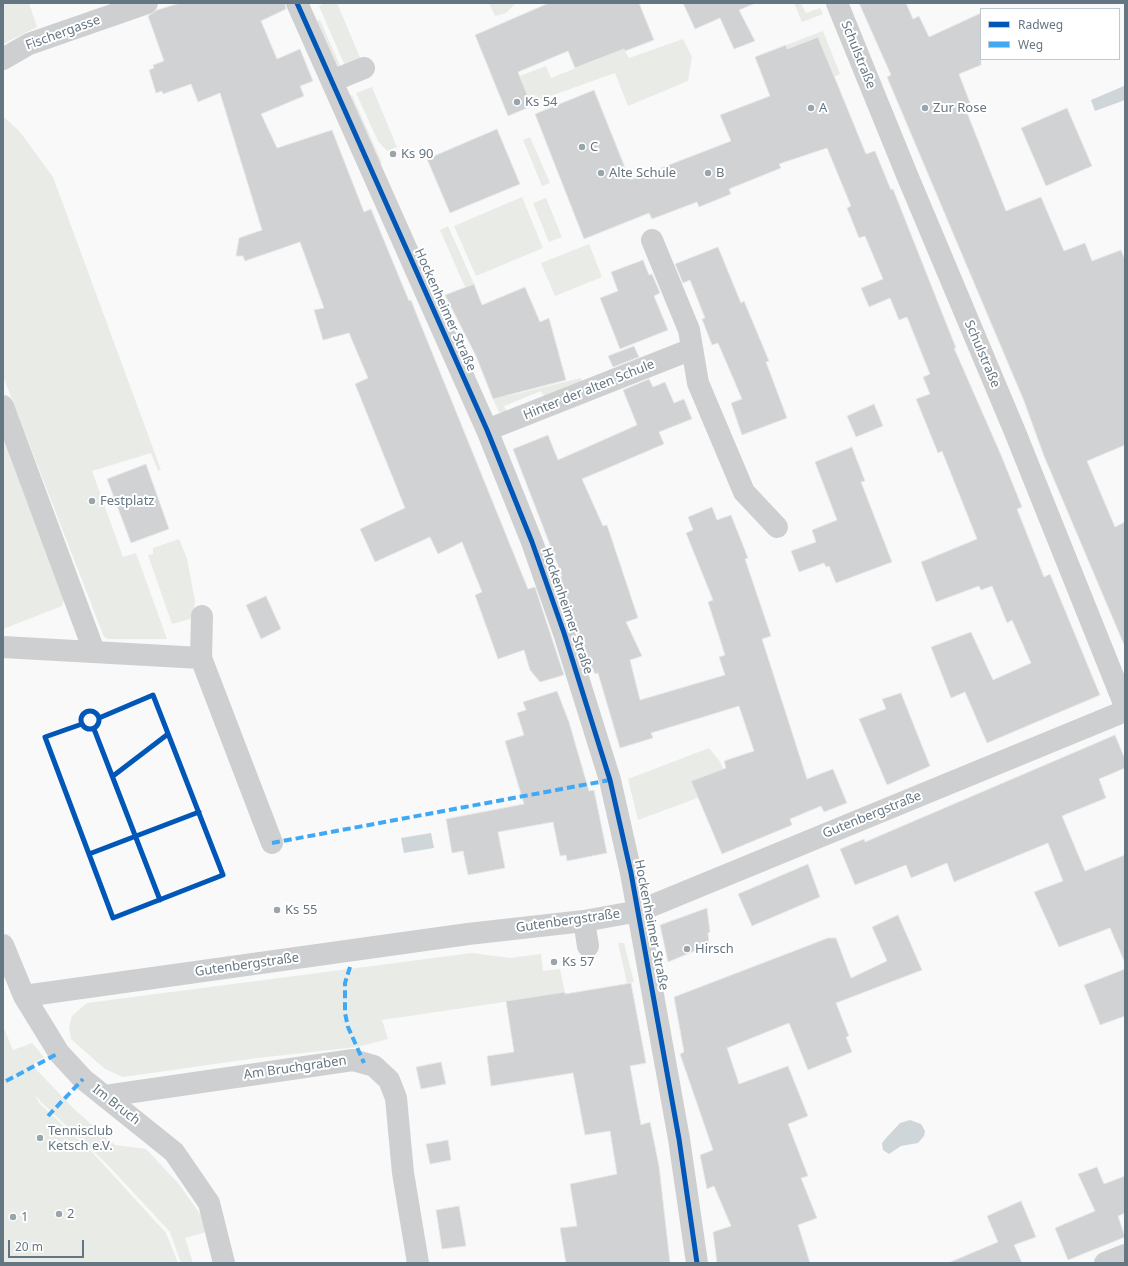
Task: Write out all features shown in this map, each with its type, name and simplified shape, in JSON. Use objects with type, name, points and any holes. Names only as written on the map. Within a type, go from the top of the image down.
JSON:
[{"type":"street","name":"Fischergasse","points":[[3,59],[29,44],[147,3]]},
{"type":"street","name":"Hockenheimer Straße","points":[[297,3],[487,430],[532,542],[564,633],[610,780],[639,911],[681,1151],[697,1263]]},
{"type":"street","name":"Schulstraße","points":[[837,3],[907,176],[1012,425],[1125,706]]},
{"type":"street","points":[[332,82],[364,68]]},
{"type":"street","points":[[652,240],[689,330],[698,383],[744,492],[777,527]]},
{"type":"street","name":"Hinter der alten Schule","points":[[487,430],[692,349]]},
{"type":"street","points":[[3,406],[94,651]]},
{"type":"street","points":[[202,616],[201,658],[272,843]]},
{"type":"street","points":[[3,647],[201,658]]},
{"type":"street","name":"Gutenbergstraße","points":[[24,996],[468,934],[584,921],[639,911],[1125,711]]},
{"type":"street","points":[[584,921],[588,946]]},
{"type":"street","name":"Im Bruch","points":[[3,945],[24,996],[59,1053],[83,1079],[167,1146],[209,1203],[224,1263]]},
{"type":"street","name":"Am Bruchgraben","points":[[105,1096],[353,1060],[374,1066],[389,1080],[396,1098],[403,1173],[418,1263]]},
{"type":"street","points":[[1105,1263],[1125,1255]]},
{"type":"shaded area","points":[[3,3],[29,3],[37,27],[3,44]]},
{"type":"shaded area","points":[[321,3],[337,3],[361,60],[345,66],[319,6],[322,5]]},
{"type":"shaded area","points":[[489,3],[516,3],[506,13],[495,16]]},
{"type":"shaded area","points":[[794,3],[801,3],[806,13],[820,8],[823,14],[802,22]]},
{"type":"shaded area","points":[[320,20],[341,68],[337,70],[317,21]]},
{"type":"shaded area","points":[[823,31],[840,74],[834,77],[818,37],[787,49],[786,45]]},
{"type":"shaded area","points":[[683,39],[692,57],[688,81],[628,106],[615,73],[531,103],[520,76],[546,66],[551,78],[624,49],[629,58]]},
{"type":"shaded area","points":[[1124,86],[1125,100],[1095,111],[1091,100]]},
{"type":"shaded area","points":[[372,87],[397,147],[387,151],[378,141],[356,93]]},
{"type":"shaded area","points":[[352,95],[382,163],[378,165],[349,96]]},
{"type":"shaded area","points":[[3,116],[20,132],[53,177],[161,470],[158,471],[151,453],[92,471],[123,557],[136,553],[167,639],[108,639],[104,637],[3,376]]},
{"type":"shaded area","points":[[530,137],[550,183],[542,186],[523,140]]},
{"type":"shaded area","points":[[522,197],[543,248],[476,276],[454,226]]},
{"type":"shaded area","points":[[546,198],[562,237],[549,242],[533,203]]},
{"type":"shaded area","points":[[448,226],[474,284],[465,287],[440,230]]},
{"type":"shaded area","points":[[589,244],[602,277],[555,296],[541,263]]},
{"type":"shaded area","points":[[581,378],[582,381],[545,398],[541,391],[504,406],[507,413],[504,414],[499,412],[493,399],[507,393],[508,396]]},
{"type":"shaded area","points":[[3,431],[65,594],[62,606],[3,629]]},
{"type":"shaded area","points":[[179,539],[187,559],[195,601],[193,618],[172,624],[148,555],[153,554],[153,548]]},
{"type":"shaded area","points":[[709,748],[721,763],[730,786],[638,820],[628,779]]},
{"type":"shaded area","points":[[431,833],[434,848],[404,853],[401,838]]},
{"type":"shaded area","points":[[618,943],[624,943],[634,982],[627,983]]},
{"type":"shaded area","points":[[472,953],[510,958],[541,954],[543,971],[560,969],[565,993],[382,1020],[388,1039],[357,1047],[257,1058],[123,1077],[105,1069],[71,1039],[69,1027],[72,1016],[87,1003]]},
{"type":"shaded area","name":"Tennisclub Ketsch e.V.","points":[[3,1026],[13,1050],[32,1043],[44,1057],[32,1065],[74,1109],[115,1145],[146,1149],[178,1183],[203,1218],[206,1232],[185,1238],[193,1263],[181,1263],[170,1232],[107,1164],[41,1102],[35,1094],[39,1103],[92,1152],[166,1233],[178,1263],[3,1263]]},
{"type":"shaded area","points":[[910,1120],[921,1124],[925,1131],[924,1136],[918,1143],[901,1146],[889,1154],[883,1150],[882,1143],[887,1137],[900,1123]]},
{"type":"building","points":[[180,3],[285,3],[286,9],[261,21],[277,59],[300,49],[313,81],[300,86],[304,96],[261,114],[277,148],[332,130],[364,212],[371,209],[409,301],[411,300],[528,589],[535,587],[564,675],[540,682],[530,670],[524,650],[498,659],[475,595],[482,592],[462,542],[438,554],[430,537],[375,562],[360,529],[405,508],[355,384],[368,378],[349,333],[323,340],[314,310],[324,308],[300,242],[245,261],[243,256],[236,256],[239,238],[262,230],[220,93],[198,102],[191,84],[163,94],[162,91],[156,93],[149,70],[154,68],[153,65],[164,61],[148,16],[157,10]]},
{"type":"building","points":[[549,3],[639,3],[654,40],[625,51],[624,49],[575,68],[568,51],[518,72],[532,106],[508,116],[475,35]]},
{"type":"building","points":[[683,3],[756,3],[739,10],[755,41],[734,49],[720,18],[695,29]]},
{"type":"building","points":[[859,3],[906,3],[913,19],[919,16],[929,37],[980,13],[981,65],[959,74],[970,103],[964,105],[1006,211],[1041,197],[1064,251],[1085,243],[1092,261],[1121,250],[1125,260],[1125,445],[1087,461],[1115,527],[1125,522],[1125,647],[1044,456],[1024,401],[887,77],[891,75]]},
{"type":"building","points":[[818,37],[866,154],[875,151],[891,190],[893,189],[956,348],[954,348],[1022,507],[1017,509],[1044,577],[1050,574],[1100,695],[987,743],[965,692],[951,698],[931,647],[971,632],[993,680],[1031,663],[1012,620],[1007,623],[992,586],[981,590],[979,586],[936,602],[921,562],[977,539],[942,451],[938,453],[916,399],[930,394],[923,377],[930,374],[907,317],[899,320],[890,298],[869,307],[861,288],[883,279],[865,236],[859,238],[847,208],[851,206],[827,148],[779,164],[781,168],[729,189],[731,194],[699,207],[697,202],[652,219],[649,213],[584,239],[535,114],[594,90],[630,180],[731,141],[720,115],[770,96],[755,57],[786,45],[787,49]]},
{"type":"building","points":[[1067,108],[1092,166],[1046,186],[1021,128]]},
{"type":"building","points":[[497,129],[520,184],[450,213],[427,159]]},
{"type":"building","points":[[718,247],[741,303],[744,301],[769,361],[766,362],[787,418],[742,435],[731,403],[742,399],[718,343],[712,345],[702,319],[705,318],[690,280],[683,283],[675,264]]},
{"type":"building","points":[[643,260],[649,275],[652,274],[660,293],[654,296],[668,330],[620,349],[600,298],[618,291],[611,272]]},
{"type":"building","points":[[474,284],[482,305],[525,287],[540,322],[549,318],[566,380],[493,399],[476,356],[445,295]]},
{"type":"building","points":[[634,346],[639,357],[613,367],[608,356]]},
{"type":"building","points":[[649,379],[653,387],[665,382],[674,403],[684,399],[692,419],[659,432],[664,444],[582,479],[603,526],[607,525],[638,618],[626,622],[642,656],[630,660],[640,700],[725,675],[719,657],[725,655],[708,602],[713,600],[686,533],[693,530],[688,517],[712,507],[717,520],[731,515],[748,558],[745,559],[771,636],[762,639],[807,779],[833,769],[847,803],[824,812],[821,806],[790,819],[792,825],[722,854],[691,781],[726,768],[724,761],[754,751],[739,706],[651,733],[653,738],[620,748],[598,673],[595,674],[592,667],[588,668],[558,578],[562,576],[513,449],[548,435],[558,460],[637,425],[623,390]]},
{"type":"building","points":[[874,404],[883,426],[856,437],[847,416]]},
{"type":"building","points":[[852,447],[865,481],[861,482],[892,562],[836,583],[829,566],[826,567],[824,563],[799,572],[791,551],[816,542],[812,530],[837,520],[815,462]]},
{"type":"building","points":[[146,464],[169,529],[131,543],[107,479]]},
{"type":"building","points":[[266,596],[281,629],[261,639],[246,605]]},
{"type":"building","points":[[557,691],[569,722],[589,791],[594,790],[607,853],[567,861],[566,855],[560,856],[553,822],[498,832],[505,868],[468,875],[463,851],[452,853],[446,819],[524,804],[505,741],[524,735],[517,713],[526,710],[523,702]]},
{"type":"building","points":[[901,693],[930,766],[887,785],[859,719],[886,709],[882,699]]},
{"type":"building","points":[[1115,735],[1125,759],[1125,768],[1099,779],[1106,798],[1062,816],[1085,871],[1125,855],[1125,963],[1110,928],[1059,947],[1034,892],[1063,881],[1048,843],[954,882],[947,863],[911,878],[906,865],[855,885],[840,849],[864,839],[865,842]]},
{"type":"building","points":[[808,864],[820,897],[752,926],[738,894]]},
{"type":"building","points":[[707,908],[710,932],[708,933],[709,945],[668,962],[660,925]]},
{"type":"building","points":[[898,915],[922,970],[836,1003],[849,1036],[846,1037],[852,1052],[808,1070],[789,1023],[727,1048],[739,1084],[788,1066],[808,1116],[788,1124],[808,1176],[801,1178],[817,1218],[798,1225],[810,1263],[717,1263],[713,1232],[731,1226],[714,1186],[707,1189],[700,1155],[713,1150],[680,1054],[684,1052],[674,997],[828,938],[836,938],[851,978],[887,961],[872,927]]},
{"type":"building","points":[[1125,969],[1125,1016],[1100,1025],[1084,985]]},
{"type":"building","points":[[631,983],[646,1063],[630,1066],[641,1125],[650,1122],[659,1166],[670,1263],[566,1263],[560,1228],[577,1226],[570,1184],[617,1174],[610,1131],[585,1135],[573,1073],[491,1086],[487,1056],[514,1052],[506,1001],[565,992],[565,994]]},
{"type":"building","points":[[441,1062],[446,1084],[421,1089],[416,1067]]},
{"type":"building","points":[[448,1140],[451,1160],[430,1164],[426,1144]]},
{"type":"building","points":[[1097,1167],[1104,1184],[1125,1176],[1125,1213],[1118,1216],[1125,1237],[1068,1260],[1055,1228],[1095,1211],[1078,1174]]},
{"type":"building","points":[[1021,1201],[1036,1237],[1014,1245],[1022,1263],[948,1263],[998,1242],[987,1216]]},
{"type":"building","points":[[459,1206],[466,1246],[442,1249],[436,1210]]},
{"type":"marked path","points":[[272,843],[610,780]]},
{"type":"marked path","points":[[350,967],[345,983],[345,1013],[348,1027],[364,1063]]},
{"type":"marked path","points":[[6,1081],[59,1053]]},
{"type":"marked path","points":[[48,1116],[83,1079]]},
{"type":"cycle path","points":[[297,3],[487,430],[532,542],[564,633],[610,780],[631,873],[679,1139],[697,1263]]},
{"type":"cycle path","points":[[82,724],[45,737],[113,918],[223,875],[153,695],[99,718]]},
{"type":"cycle path","points":[[90,711],[94,712],[98,716],[99,720],[98,724],[94,728],[90,729],[86,728],[82,724],[81,720],[82,716],[86,712],[90,711]]},
{"type":"cycle path","points":[[94,729],[160,900]]},
{"type":"cycle path","points":[[113,776],[168,734]]},
{"type":"cycle path","points":[[89,854],[199,812]]},
{"type":"place","name":"Ks 54","points":[[517,102]]},
{"type":"place","name":"A","points":[[811,108]]},
{"type":"place","name":"Zur Rose","points":[[925,108]]},
{"type":"place","name":"C","points":[[582,147]]},
{"type":"place","name":"Ks 90","points":[[393,154]]},
{"type":"place","name":"Alte Schule","points":[[601,173]]},
{"type":"place","name":"B","points":[[708,173]]},
{"type":"place","name":"Festplatz","points":[[92,501]]},
{"type":"place","name":"Ks 55","points":[[277,910]]},
{"type":"place","name":"Hirsch","points":[[687,949]]},
{"type":"place","name":"Ks 57","points":[[554,962]]},
{"type":"place","name":"Tennisclub Ketsch e.V.","points":[[40,1138]]},
{"type":"place","name":"2","points":[[59,1214]]},
{"type":"place","name":"1","points":[[13,1217]]}]
